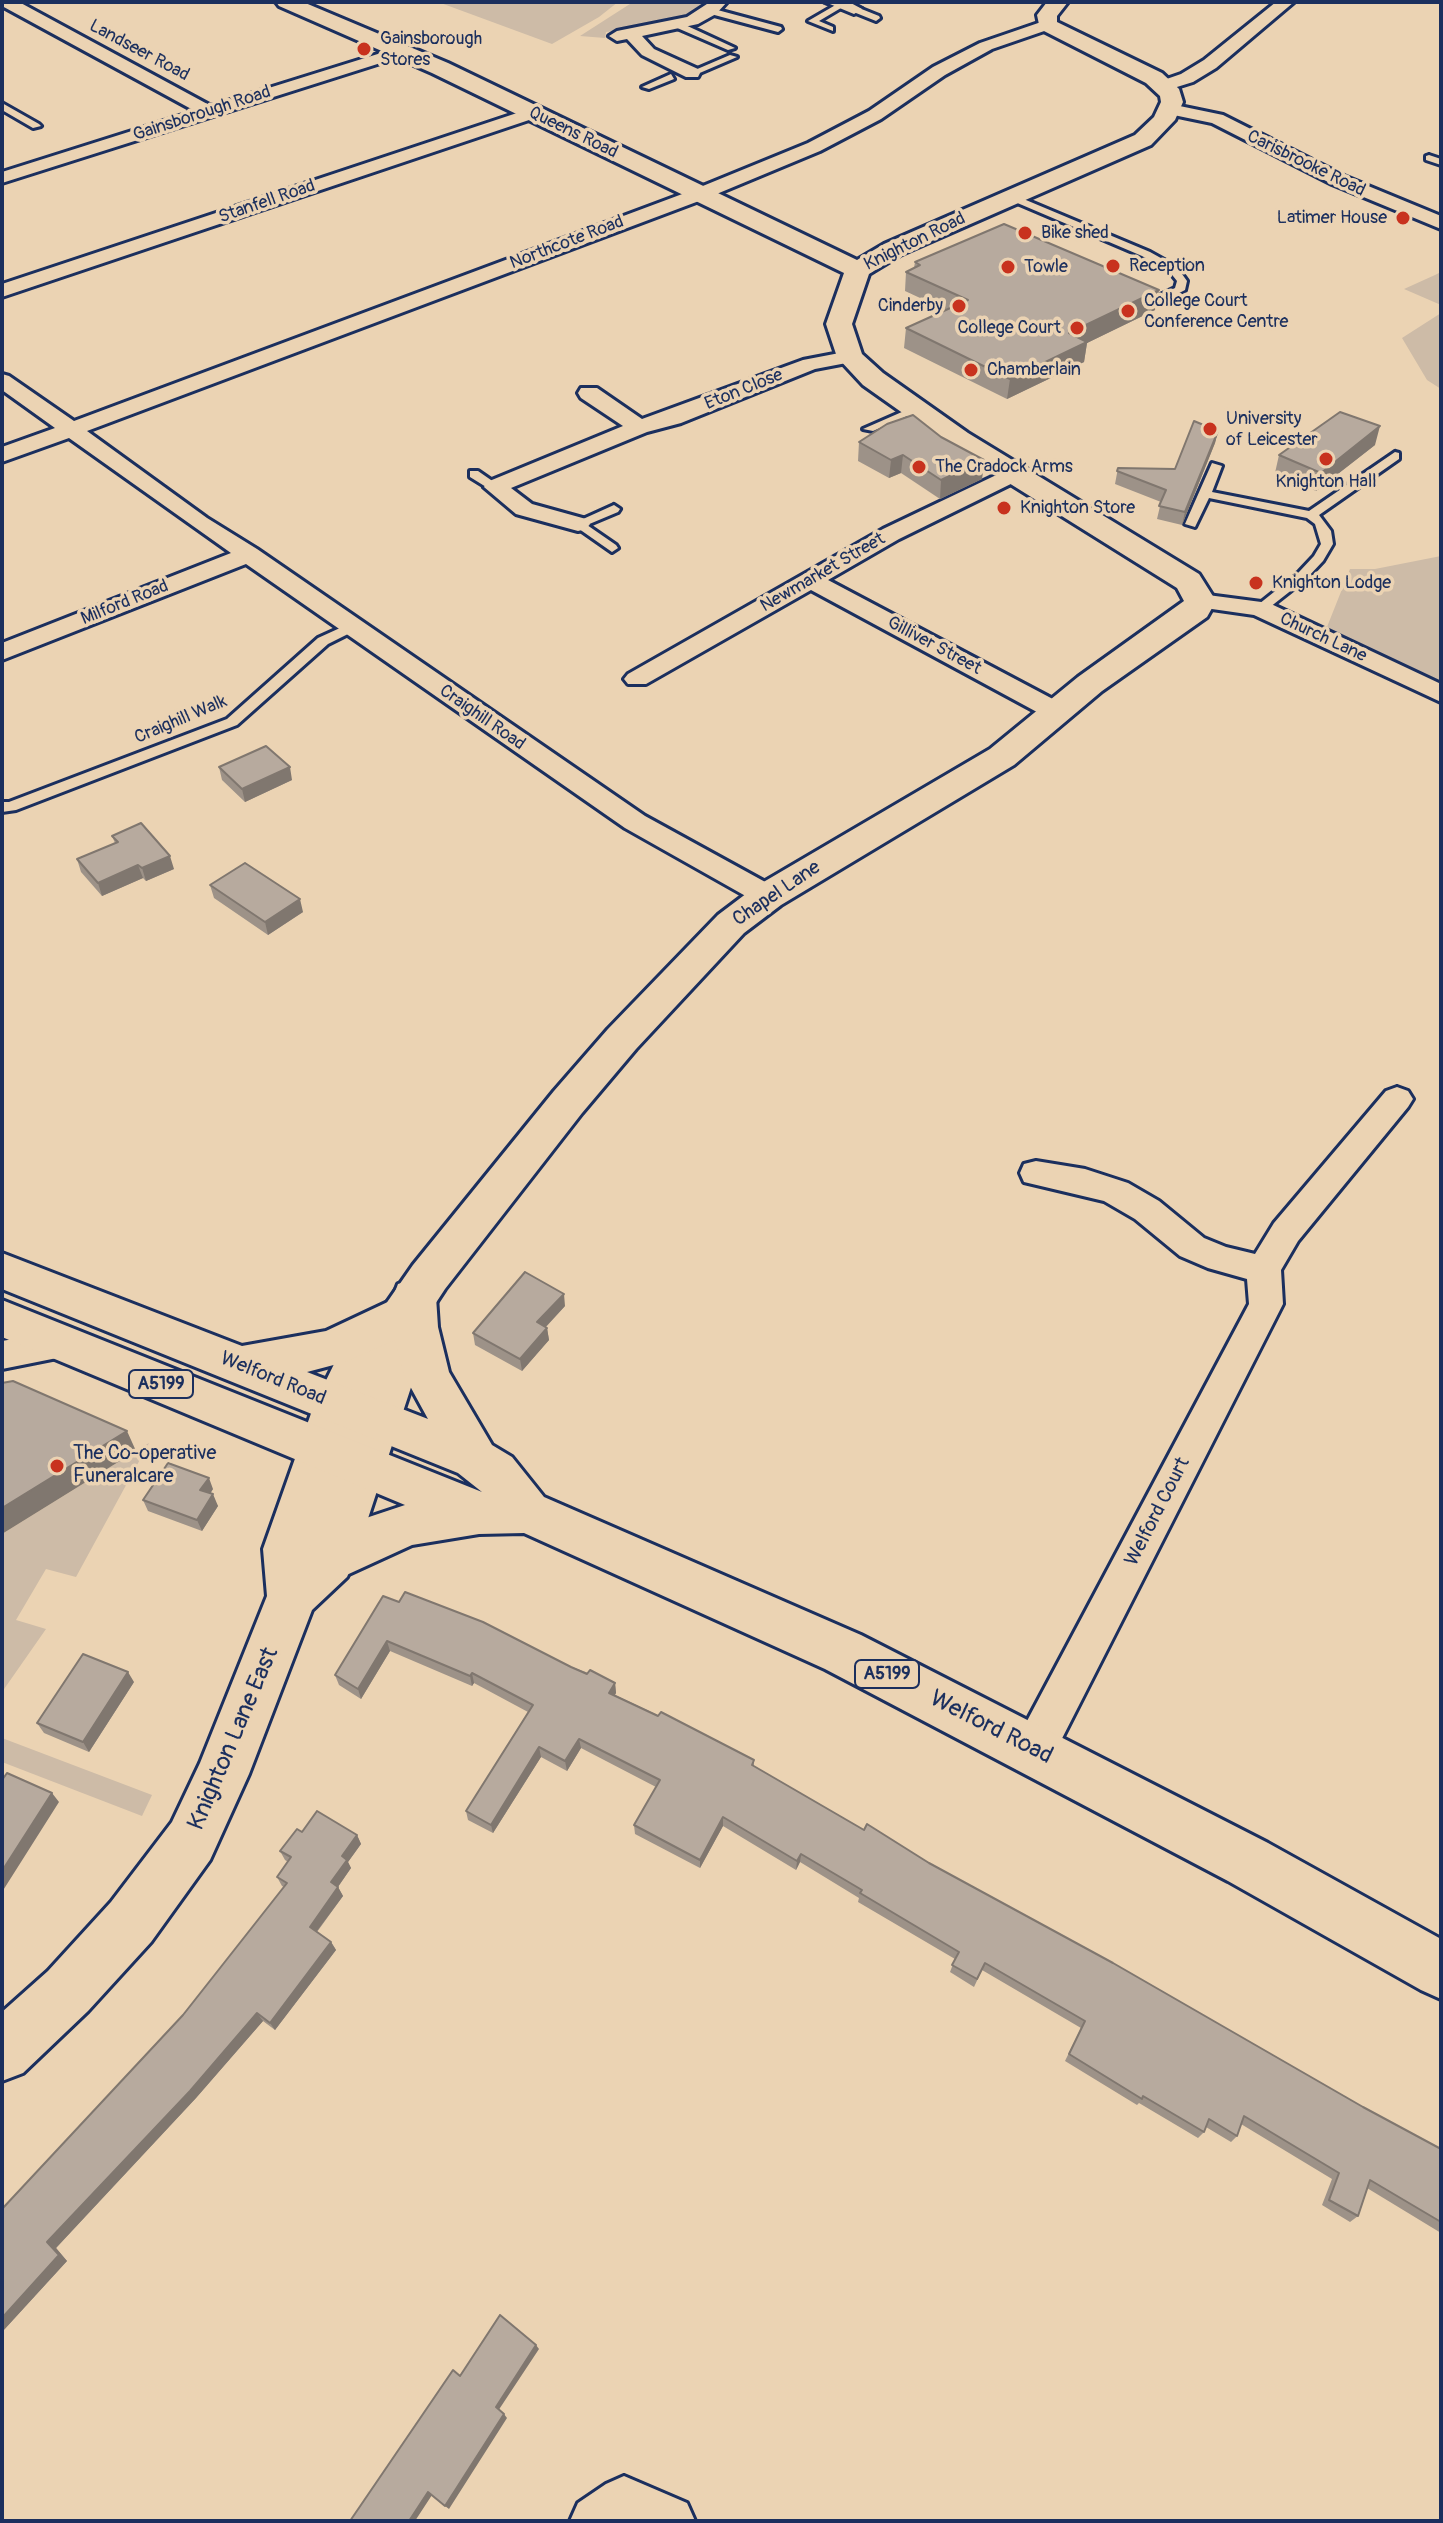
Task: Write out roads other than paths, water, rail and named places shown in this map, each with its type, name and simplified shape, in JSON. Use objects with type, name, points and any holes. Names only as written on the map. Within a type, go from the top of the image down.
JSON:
[{"type":"street","name":"Landseer Road","points":[[7,2],[209,112]]},
{"type":"street","name":"Queens Road","points":[[286,2],[403,51],[858,270]]},
{"type":"street","points":[[1058,2],[1047,15],[1047,25],[1131,65],[1164,86],[1171,94],[1170,109]]},
{"type":"street","points":[[1164,86],[1187,78],[1222,56],[1286,2]]},
{"type":"street","points":[[684,74],[624,35],[678,25],[714,7]]},
{"type":"street","name":"Northcote Road","points":[[2,455],[700,194],[814,147],[875,115],[962,59],[1026,29],[1047,25]]},
{"type":"street","name":"Gainsborough Road","points":[[2,178],[403,51]]},
{"type":"street","name":"Knighton Road","points":[[850,357],[839,324],[858,270],[893,249],[1143,140],[1157,130],[1170,109]]},
{"type":"street","name":"Carisbrooke Road","points":[[1170,109],[1217,119],[1338,180],[1441,223]]},
{"type":"street","name":"Stanfell Road","points":[[2,291],[532,113]]},
{"type":"street","points":[[850,357],[915,410],[1175,573],[1198,596]]},
{"type":"street","name":"Eton Close","points":[[495,487],[639,427],[673,418],[810,364],[850,357]]},
{"type":"street","name":"Craighill Road","points":[[2,380],[351,627],[635,822],[768,896]]},
{"type":"street","points":[[589,393],[639,427]]},
{"type":"street","name":"Newmarket Street","points":[[637,679],[915,521],[1013,474]]},
{"type":"street","points":[[495,487],[524,509],[578,524]]},
{"type":"street","name":"Milford Road","points":[[2,652],[249,554]]},
{"type":"street","name":"Gilliver Street","points":[[811,580],[1057,712]]},
{"type":"street","name":"Church Lane","points":[[1198,596],[1265,611],[1441,694]]},
{"type":"street","name":"Chapel Lane","points":[[405,1311],[558,1114],[622,1039],[731,924],[768,896],[1002,757],[1103,675],[1184,621],[1196,610],[1198,596]]},
{"type":"street","points":[[1036,1173],[1085,1182],[1116,1192],[1147,1210],[1192,1247],[1220,1259],[1264,1269],[1286,1232],[1397,1099]]},
{"type":"street","name":"Welford Court","points":[[1034,1750],[1266,1304],[1264,1269]]},
{"type":"street","name":"Welford Road","points":[[2,1270],[118,1319],[475,1459],[495,1472],[527,1512]]},
{"type":"street","points":[[241,1365],[329,1349],[360,1337],[405,1311]]},
{"type":"street","points":[[342,1458],[357,1413],[396,1363],[405,1311]]},
{"type":"street","points":[[405,1311],[415,1327],[427,1375],[475,1459]]},
{"type":"street","name":"Welford Road","points":[[2,1318],[479,1513],[527,1512],[843,1652],[1248,1862],[1441,1970]]},
{"type":"street","points":[[2,1355],[65,1344]]},
{"type":"street","name":"Knighton Lane East","points":[[2,2052],[68,1991],[131,1922],[191,1841],[311,1578],[288,1549],[342,1458]]},
{"type":"street","points":[[311,1578],[380,1534],[412,1524],[479,1513]]},
{"type":"street","points":[[596,2521],[624,2502],[669,2521]]},
{"type":"lane","points":[[830,29],[812,21],[843,5],[876,18]]},
{"type":"lane","points":[[714,7],[778,29]]},
{"type":"lane","points":[[646,87],[732,52],[678,25]]},
{"type":"lane","points":[[2,106],[36,126]]},
{"type":"lane","points":[[1429,158],[1441,162]]},
{"type":"lane","points":[[1011,197],[1173,269],[1182,281],[1180,290],[1156,301]]},
{"type":"lane","points":[[1107,238],[1123,231]]},
{"type":"lane","points":[[869,429],[915,410]]},
{"type":"lane","points":[[1311,515],[1395,456]]},
{"type":"lane","points":[[1191,524],[1216,466]]},
{"type":"lane","points":[[474,474],[495,487]]},
{"type":"lane","points":[[1205,494],[1311,515],[1325,531],[1327,544],[1319,558],[1265,611]]},
{"type":"lane","points":[[578,524],[614,509]]},
{"type":"lane","points":[[578,524],[612,548]]},
{"type":"lane","name":"Craighill Walk","points":[[2,807],[11,807],[232,722],[323,641],[351,627]]},
{"type":"place","name":"Gainsborough Stores","points":[[364,49]]},
{"type":"place","name":"Latimer House","points":[[1403,218]]},
{"type":"place","name":"Bike shed","points":[[1025,233]]},
{"type":"place","name":"Reception","points":[[1113,266]]},
{"type":"place","name":"Towle","points":[[1008,267]]},
{"type":"place","name":"Cinderby","points":[[959,306]]},
{"type":"place","name":"College Court Conference Centre","points":[[1128,311]]},
{"type":"place","name":"College Court","points":[[1077,328]]},
{"type":"place","name":"Chamberlain","points":[[971,370]]},
{"type":"place","name":"University of Leicester","points":[[1210,429]]},
{"type":"place","name":"Knighton Hall","points":[[1326,459]]},
{"type":"place","name":"The Cradock Arms","points":[[919,467]]},
{"type":"place","name":"Knighton Store","points":[[1004,508]]},
{"type":"place","name":"Knighton Lodge","points":[[1256,583]]},
{"type":"place","name":"The Co-operative Funeralcare","points":[[57,1466]]}]
